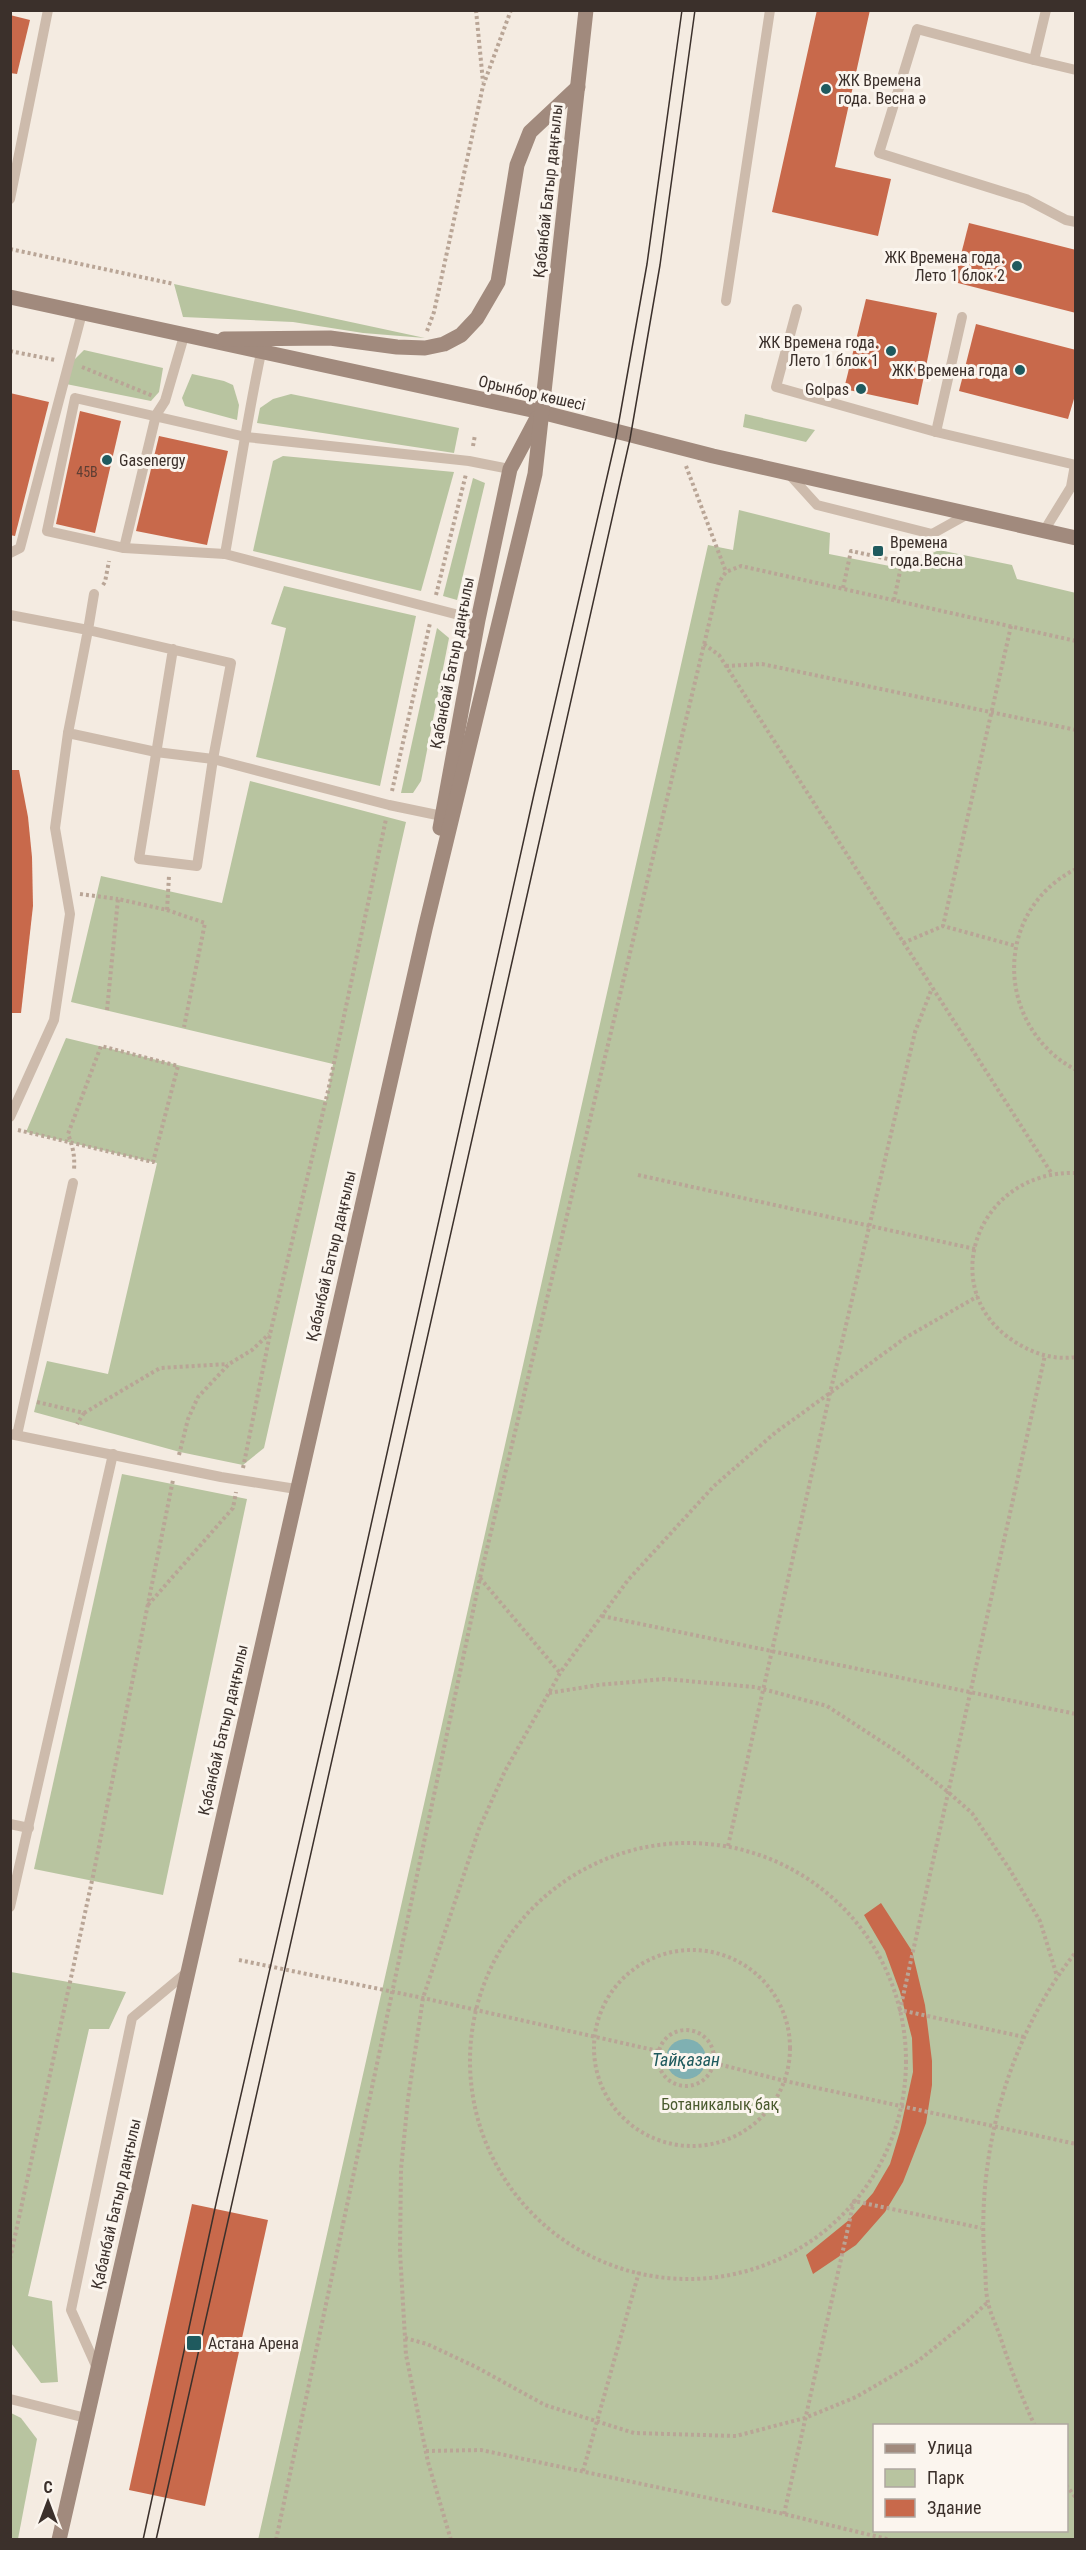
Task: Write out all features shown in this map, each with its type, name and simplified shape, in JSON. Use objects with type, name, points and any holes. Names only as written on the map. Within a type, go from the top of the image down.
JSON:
[{"type":"main road","name":"Қабанбай Батыр даңғылы","points":[[59,2540],[425,929],[535,474],[586,10]]},
{"type":"main road","points":[[191,338],[320,338],[425,348],[444,344],[461,334],[477,318],[498,282],[517,165],[530,132],[578,87]]},
{"type":"main road","name":"Орынбор көшесі","points":[[10,297],[541,412],[678,447],[1076,540]]},
{"type":"main road","name":"Қабанбай Батыр даңғылы","points":[[425,929],[442,816],[478,620],[510,470],[541,412]]},
{"type":"lane","points":[[10,199],[48,10]]},
{"type":"lane","points":[[726,301],[770,10]]},
{"type":"lane","points":[[1034,60],[1046,10]]},
{"type":"lane","points":[[1076,70],[917,29],[879,153],[1026,199],[1066,220],[1076,222]]},
{"type":"lane","points":[[797,309],[776,387],[936,432],[1075,465],[1071,487],[1044,531]]},
{"type":"lane","points":[[10,553],[20,548],[82,313]]},
{"type":"lane","points":[[936,432],[962,317]]},
{"type":"lane","points":[[124,548],[156,416],[165,401],[191,338]]},
{"type":"lane","points":[[225,554],[261,353]]},
{"type":"lane","points":[[478,620],[225,554],[124,548],[46,531],[75,398],[246,437],[469,461],[510,470]]},
{"type":"lane","points":[[788,473],[817,505],[932,534],[968,514]]},
{"type":"lane","points":[[10,1117],[54,1020],[70,914],[55,828],[68,733],[94,594]]},
{"type":"lane","points":[[10,615],[88,630],[173,649],[231,663],[213,759],[197,866],[139,859],[173,649]]},
{"type":"lane","points":[[68,733],[156,752],[213,759],[389,805],[442,816]]},
{"type":"lane","points":[[73,1183],[25,1400],[14,1434],[239,1480],[296,1489]]},
{"type":"lane","points":[[10,1907],[113,1454]]},
{"type":"lane","points":[[10,1824],[29,1828]]},
{"type":"lane","points":[[98,2368],[71,2310],[132,2018],[186,1973]]},
{"type":"lane","points":[[10,2399],[86,2418]]},
{"type":"path","points":[[476,10],[483,86]]},
{"type":"path","points":[[425,338],[434,312],[483,86],[511,10]]},
{"type":"path","points":[[10,249],[174,284]]},
{"type":"path","points":[[10,351],[69,363],[107,375],[165,401]]},
{"type":"path","points":[[10,2259],[93,1876],[148,1605],[233,1508],[270,1334],[328,1091],[433,609],[475,435]]},
{"type":"path","points":[[678,447],[726,572]]},
{"type":"path","points":[[94,594],[105,582],[112,545]]},
{"type":"path","points":[[843,588],[851,551],[902,562],[894,600]]},
{"type":"path","points":[[276,2540],[480,1578],[719,582],[726,572],[741,566],[1076,641]]},
{"type":"path","points":[[943,926],[1011,626]]},
{"type":"path","points":[[704,644],[719,655],[1052,1174]]},
{"type":"path","points":[[726,666],[762,664],[1076,730]]},
{"type":"path","points":[[167,910],[170,863]]},
{"type":"path","points":[[1076,869],[1057,880],[1043,893],[1023,924],[1016,946],[1014,979],[1023,1016],[1044,1047],[1076,1070]]},
{"type":"path","points":[[66,892],[118,899],[167,910],[206,924],[184,1027]]},
{"type":"path","points":[[107,1010],[118,899]]},
{"type":"path","points":[[903,943],[943,926],[1016,946]]},
{"type":"path","points":[[728,1846],[830,1392],[915,1032],[932,988]]},
{"type":"path","points":[[10,1128],[71,1143],[153,1162],[178,1066],[101,1046],[68,1134],[71,1143],[75,1152],[73,1183]]},
{"type":"path","points":[[1076,1173],[1052,1174],[1026,1182],[1003,1197],[986,1218],[975,1249],[973,1270],[978,1296],[987,1314],[1014,1342],[1045,1355],[1076,1357]]},
{"type":"path","points":[[638,1174],[975,1249]]},
{"type":"path","points":[[451,2540],[426,2451],[406,2355],[400,2252],[401,2169],[408,2099],[423,1998],[479,1829],[505,1770],[560,1672],[628,1580],[714,1486],[776,1432],[905,1338],[978,1296]]},
{"type":"path","points":[[900,2010],[1045,1355]]},
{"type":"path","points":[[77,1424],[84,1413],[160,1368],[229,1364]]},
{"type":"path","points":[[25,1400],[84,1413]]},
{"type":"path","points":[[480,1578],[560,1672]]},
{"type":"path","points":[[602,1616],[1076,1714]]},
{"type":"path","points":[[549,1693],[598,1685],[665,1679],[764,1689],[827,1706],[899,1753],[972,1813],[1040,1921],[1057,1976]]},
{"type":"path","points":[[681,1843],[728,1846],[774,1860],[815,1883],[850,1914],[878,1952],[897,1995],[906,2042],[905,2089],[894,2135],[873,2177],[844,2214],[807,2244],[765,2265],[719,2277],[672,2278],[625,2270],[582,2251],[543,2224],[512,2189],[488,2148],[474,2103],[470,2056],[476,2009],[492,1965],[517,1925],[550,1892],[590,1866],[634,1849],[681,1843]]},
{"type":"path","points":[[699,1950],[720,1954],[749,1969],[763,1980],[783,2010],[788,2028],[790,2065],[784,2081],[766,2112],[738,2135],[721,2142],[704,2145],[668,2143],[635,2128],[610,2102],[596,2069],[595,2036],[599,2015],[618,1984],[646,1962],[680,1951],[699,1950]]},
{"type":"path","points":[[1034,2424],[1018,2391],[988,2302],[981,2228],[984,2184],[994,2125],[1024,2037],[1057,1976],[1076,1952]]},
{"type":"path","points":[[239,1960],[476,2009],[658,2050]]},
{"type":"path","points":[[900,2010],[1024,2037]]},
{"type":"path","points":[[678,2031],[697,2032],[711,2045],[714,2063],[711,2072],[698,2084],[680,2086],[671,2083],[659,2069],[658,2050],[669,2035],[678,2031]]},
{"type":"path","points":[[714,2063],[784,2081],[1076,2144]]},
{"type":"path","points":[[854,2201],[981,2228]]},
{"type":"path","points":[[784,2514],[854,2201]]},
{"type":"path","points":[[583,2471],[639,2272]]},
{"type":"path","points":[[405,2338],[427,2344],[476,2367],[545,2405],[634,2433],[736,2436],[805,2418],[856,2397],[918,2361],[988,2302]]},
{"type":"path","points":[[426,2451],[481,2450],[784,2514],[891,2540]]},
{"type":"green space","points":[[174,284],[425,338],[363,333],[293,322],[183,317]]},
{"type":"green space","points":[[84,350],[163,368],[159,392],[151,401],[66,384],[71,363]]},
{"type":"green space","points":[[192,374],[233,385],[239,405],[237,420],[185,406],[182,398]]},
{"type":"green space","points":[[291,394],[459,428],[454,453],[257,423],[260,408],[273,399]]},
{"type":"green space","points":[[745,414],[815,430],[806,442],[743,427]]},
{"type":"green space","points":[[283,456],[454,472],[421,591],[253,551],[273,461]]},
{"type":"green space","points":[[473,478],[485,483],[457,600],[443,596]]},
{"type":"green space","name":"Ботаникалық бақ","points":[[739,510],[830,533],[829,554],[920,572],[924,557],[939,550],[1012,565],[1017,579],[1076,593],[1075,2539],[258,2540],[708,545],[733,550]]},
{"type":"green space","points":[[284,586],[416,616],[380,786],[256,757],[286,628],[271,624]]},
{"type":"green space","points":[[437,628],[449,638],[421,781],[413,793],[401,793]]},
{"type":"green space","points":[[250,781],[406,822],[264,1448],[243,1465],[180,1452],[34,1412],[47,1361],[108,1374],[157,1163],[26,1132],[66,1038],[326,1101],[333,1064],[71,1002],[101,876],[222,903]]},
{"type":"green space","points":[[122,1474],[247,1499],[163,1895],[34,1869]]},
{"type":"green space","points":[[11,1972],[126,1992],[109,2029],[89,2029],[28,2296],[52,2301],[58,2382],[41,2383],[11,2343]]},
{"type":"green space","points":[[11,2413],[21,2418],[37,2439],[18,2539],[11,2539]]},
{"type":"water","name":"Тайқазан","points":[[686,2039],[694,2040],[700,2045],[705,2051],[705,2067],[700,2073],[694,2078],[686,2079],[678,2078],[672,2073],[667,2067],[666,2059],[667,2051],[672,2045],[678,2040]]},
{"type":"building","name":"ЖК Времена года. Весна ә","points":[[817,10],[870,10],[835,167],[891,179],[878,236],[772,212]]},
{"type":"building","points":[[10,15],[30,20],[17,74],[10,73]]},
{"type":"building","name":"ЖК Времена года. Лето 1 блок 2","points":[[969,223],[1076,250],[1076,313],[954,282]]},
{"type":"building","name":"ЖК Времена года. Лето 1 блок 1","points":[[866,299],[937,313],[918,405],[844,389]]},
{"type":"building","name":"ЖК Времена года","points":[[976,324],[1076,350],[1076,392],[1068,419],[959,391]]},
{"type":"building","points":[[10,393],[49,402],[15,536],[10,535]]},
{"type":"building","points":[[80,411],[121,421],[95,533],[56,524]]},
{"type":"building","points":[[159,436],[228,451],[207,545],[136,531]]},
{"type":"building","points":[[10,770],[19,770],[28,817],[32,857],[33,906],[21,1013],[10,1013]]},
{"type":"building","points":[[881,1903],[912,1951],[925,2005],[932,2061],[932,2085],[926,2123],[903,2182],[885,2212],[856,2245],[813,2274],[806,2255],[849,2220],[873,2193],[890,2164],[913,2072],[912,2038],[900,1992],[885,1951],[864,1915]]},
{"type":"building","points":[[192,2204],[268,2220],[205,2506],[129,2490]]},
{"type":"tram line","points":[[143,2540],[217,2199],[616,438],[647,264],[682,10]]},
{"type":"tram line","points":[[156,2540],[630,439],[660,265],[695,10]]},
{"type":"place","name":"ЖК Времена года. Весна ә","points":[[826,89]]},
{"type":"place","name":"ЖК Времена года. Лето 1 блок 2","points":[[1017,266]]},
{"type":"place","name":"ЖК Времена года. Лето 1 блок 1","points":[[891,351]]},
{"type":"place","name":"ЖК Времена года","points":[[1020,370]]},
{"type":"place","name":"Golpas","points":[[861,389]]},
{"type":"place","name":"Gasenergy","points":[[107,460]]},
{"type":"place","name":"Времена года.Весна","points":[[878,551]]},
{"type":"place","name":"Астана Арена","points":[[194,2343]]}]
